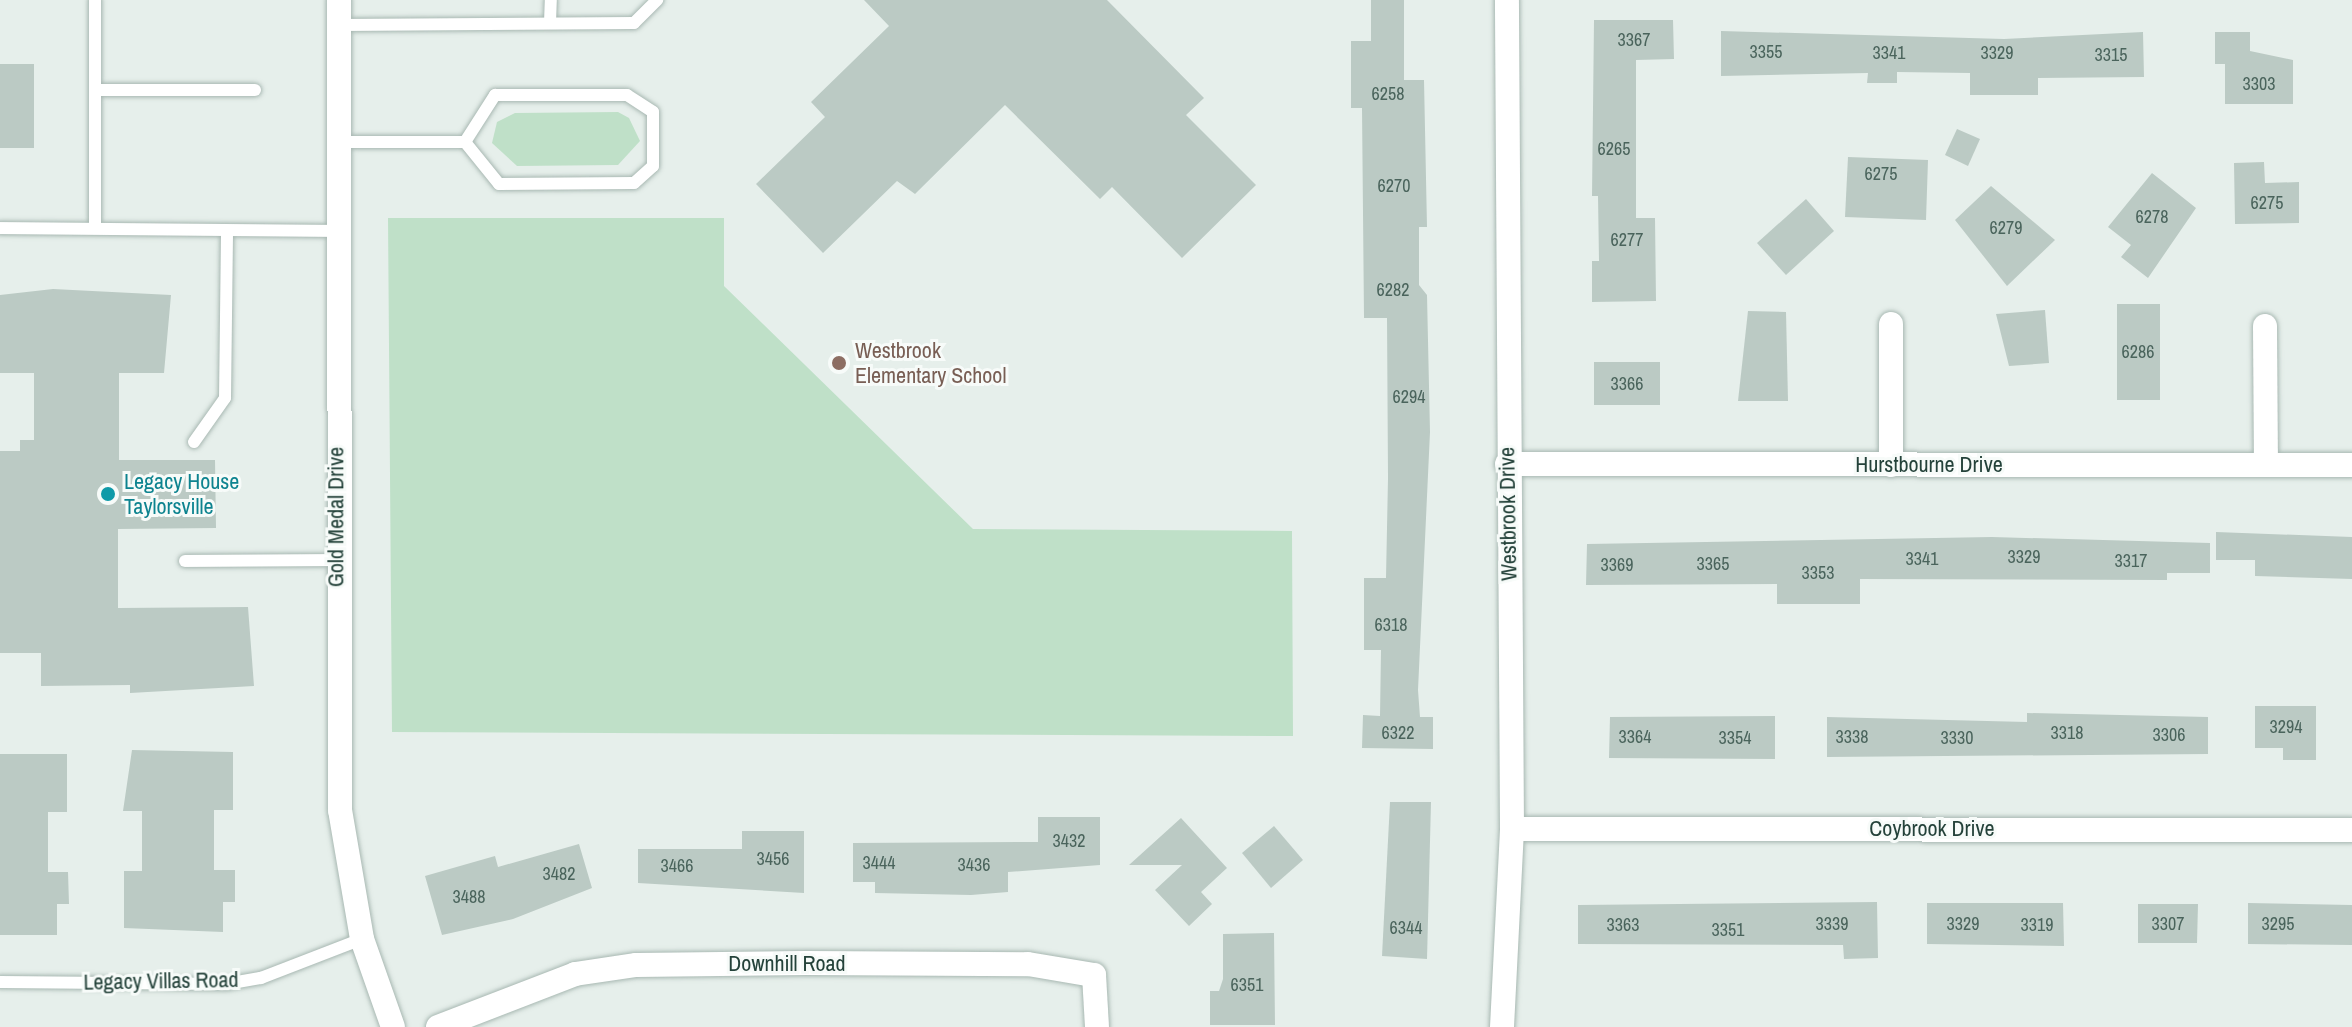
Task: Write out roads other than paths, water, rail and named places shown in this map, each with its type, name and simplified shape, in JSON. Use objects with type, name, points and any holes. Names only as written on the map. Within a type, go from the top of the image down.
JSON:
[{"type":"street","name":"Gold Medal Drive","points":[[339,0],[335,560],[340,810],[362,939],[393,1027]]},
{"type":"street","name":"Westbrook Drive","points":[[1502,1027],[1512,829],[1507,464],[1507,0]]},
{"type":"street","points":[[1891,324],[1891,465]]},
{"type":"street","points":[[2265,326],[2266,465]]},
{"type":"street","name":"Hurstbourne Drive","points":[[1507,464],[2352,465]]},
{"type":"street","name":"Coybrook Drive","points":[[1512,829],[2352,830]]},
{"type":"street","name":"Downhill Road","points":[[438,1027],[575,974],[636,965],[806,963],[1028,964],[1094,975],[1097,1027]]},
{"type":"lane","points":[[95,0],[95,228]]},
{"type":"lane","points":[[550,23],[551,0]]},
{"type":"lane","points":[[339,25],[634,23],[657,0]]},
{"type":"lane","points":[[96,90],[255,90]]},
{"type":"lane","points":[[495,95],[627,95],[653,112],[659,141],[653,166],[634,183],[499,184],[465,142],[495,95]]},
{"type":"lane","points":[[338,142],[465,142]]},
{"type":"lane","points":[[0,228],[337,231]]},
{"type":"lane","points":[[194,442],[225,398],[227,232]]},
{"type":"lane","points":[[185,561],[335,560]]},
{"type":"lane","name":"Legacy Villas Road","points":[[0,982],[226,984],[261,978],[362,939]]},
{"type":"place","name":"Westbrook Elementary School","points":[[839,363]]},
{"type":"place","name":"Legacy House Taylorsville","points":[[108,494]]}]
